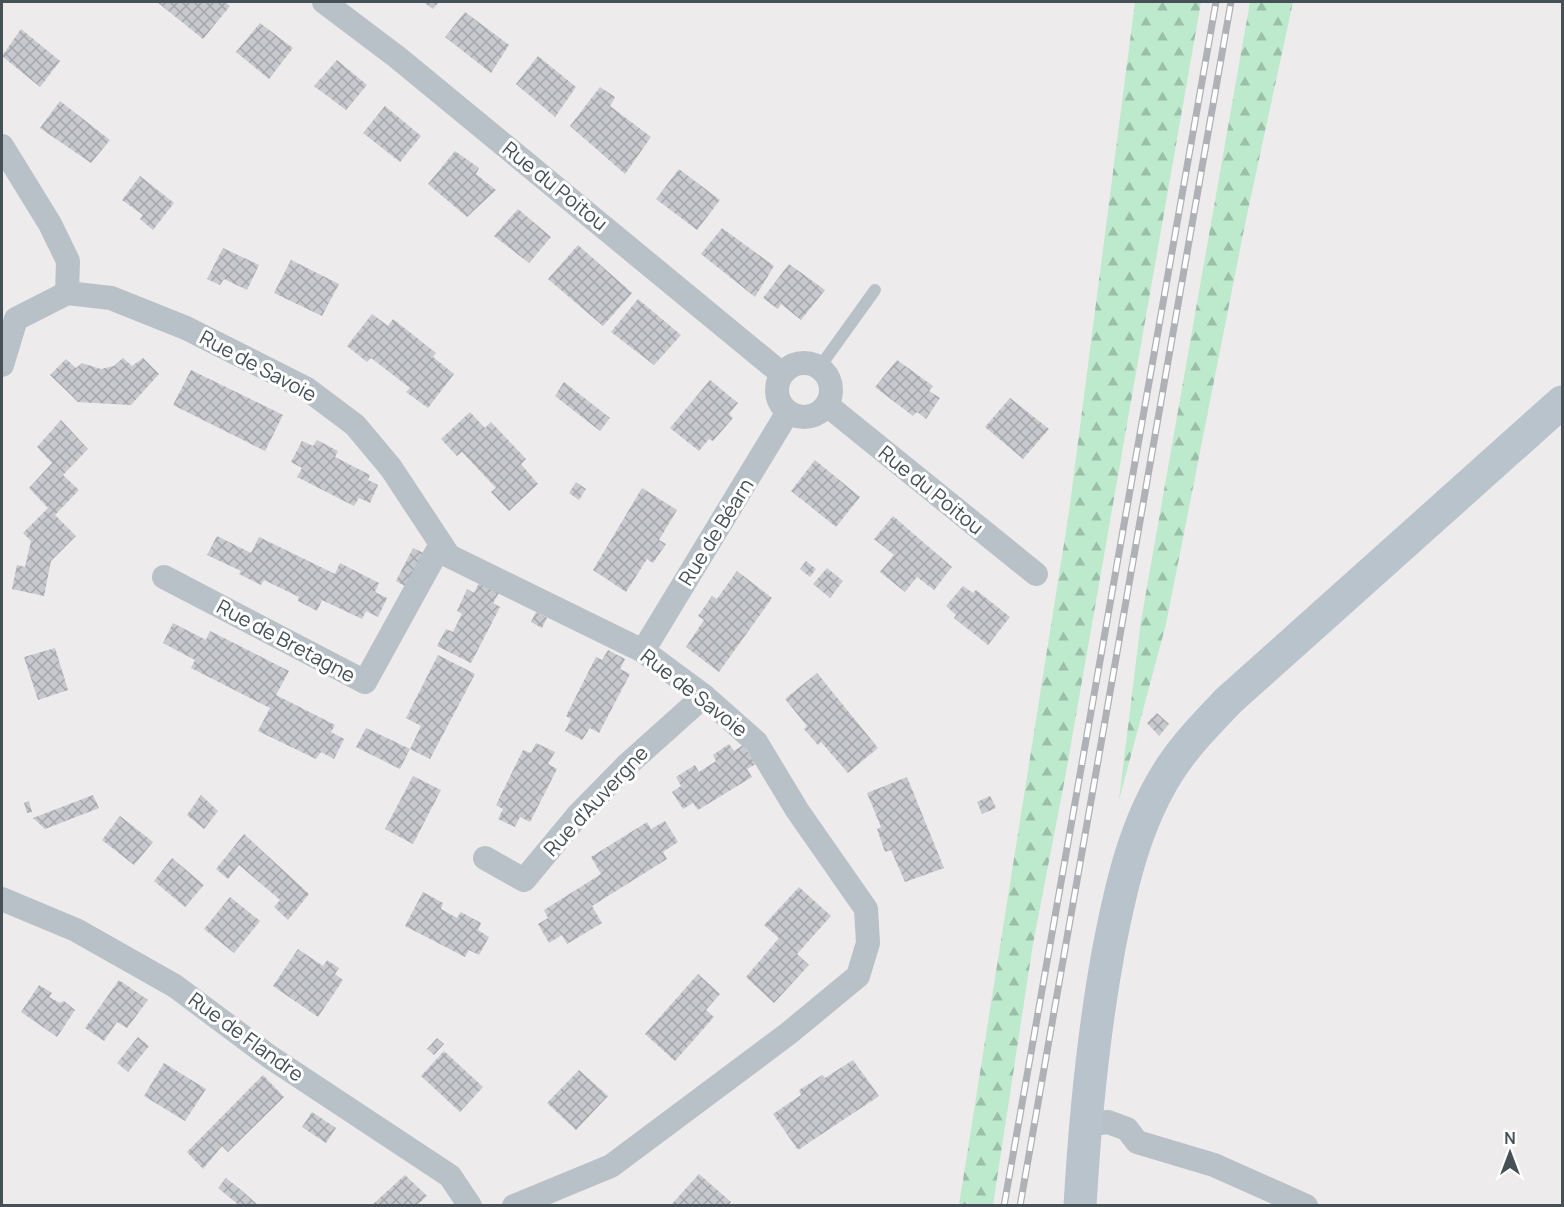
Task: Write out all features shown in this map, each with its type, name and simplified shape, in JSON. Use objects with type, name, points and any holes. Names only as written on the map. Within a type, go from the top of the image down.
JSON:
[{"type":"street","name":"Rue du Poitou","points":[[324,2],[397,57],[782,374]]},
{"type":"street","points":[[2,146],[50,224],[68,261],[67,293],[16,319],[2,364]]},
{"type":"street","name":"Rue de Savoie","points":[[67,293],[111,298],[186,328],[307,389],[355,425],[391,468],[449,556],[644,651],[704,696],[756,742],[797,810],[866,909],[868,944],[858,976],[789,1033],[611,1166],[514,1206]]},
{"type":"street","points":[[799,364],[819,368],[830,383],[830,398],[822,411],[808,417],[788,412],[779,402],[777,395],[782,374],[799,364]]},
{"type":"street","points":[[1080,1206],[1084,1125],[1098,1007],[1125,874],[1135,839],[1170,769],[1190,741],[1229,700],[1563,402]]},
{"type":"street","name":"Rue du Poitou","points":[[826,405],[1036,574]]},
{"type":"street","name":"Rue de Béarn","points":[[644,651],[788,412]]},
{"type":"street","name":"Rue de Bretagne","points":[[164,577],[365,682],[441,544]]},
{"type":"street","name":"Rue d'Auvergne","points":[[485,858],[524,880],[586,807],[704,696]]},
{"type":"street","name":"Rue de Flandre","points":[[2,899],[76,930],[176,986],[270,1057],[450,1176],[470,1206]]},
{"type":"street","points":[[1084,1125],[1108,1122],[1127,1129],[1137,1142],[1214,1165],[1306,1206]]},
{"type":"lane","points":[[819,368],[875,290]]},
{"type":"green space","points":[[1135,2],[1201,2],[1065,778],[1033,944],[993,1205],[959,1205],[1069,512]]},
{"type":"green space","points":[[1250,2],[1293,2],[1245,224],[1166,624],[1119,800],[1141,621]]},
{"type":"building","points":[[157,2],[225,2],[230,6],[203,39]]},
{"type":"building","points":[[423,2],[439,2],[433,9]]},
{"type":"building","points":[[465,12],[509,45],[491,73],[445,37]]},
{"type":"building","points":[[260,23],[293,48],[269,79],[236,52]]},
{"type":"building","points":[[21,29],[60,61],[40,87],[2,56]]},
{"type":"building","points":[[538,56],[576,87],[555,117],[516,84]]},
{"type":"building","points":[[337,60],[367,85],[346,110],[314,86]]},
{"type":"building","points":[[600,87],[615,97],[610,106],[651,137],[625,174],[570,126]]},
{"type":"building","points":[[60,101],[110,140],[91,163],[40,128]]},
{"type":"building","points":[[385,106],[421,136],[400,162],[363,133]]},
{"type":"building","points":[[455,151],[479,168],[476,174],[496,190],[467,217],[428,184]]},
{"type":"building","points":[[679,169],[720,200],[697,230],[656,199]]},
{"type":"building","points":[[140,176],[174,203],[153,230],[140,219],[143,215],[122,200]]},
{"type":"building","points":[[518,209],[551,237],[529,263],[494,236]]},
{"type":"building","points":[[722,228],[774,266],[755,297],[701,254]]},
{"type":"building","points":[[578,245],[632,293],[603,326],[548,279]]},
{"type":"building","points":[[223,248],[259,265],[247,290],[224,279],[220,285],[207,279]]},
{"type":"building","points":[[291,260],[339,284],[322,316],[274,293]]},
{"type":"building","points":[[789,264],[825,290],[801,320],[781,304],[778,309],[763,298]]},
{"type":"building","points":[[638,299],[681,335],[654,365],[611,332]]},
{"type":"building","points":[[372,314],[388,326],[393,319],[436,353],[433,357],[454,374],[428,408],[406,392],[410,388],[371,358],[367,362],[347,346]]},
{"type":"building","points":[[123,358],[132,366],[143,358],[159,374],[131,405],[78,402],[50,375],[66,359],[76,368],[82,363],[101,369],[114,366]]},
{"type":"building","points":[[897,360],[933,386],[929,391],[940,398],[926,419],[917,412],[913,416],[875,387]]},
{"type":"building","points":[[191,370],[283,415],[265,451],[173,405]]},
{"type":"building","points":[[710,380],[738,403],[729,414],[733,418],[713,441],[709,439],[699,451],[670,428]]},
{"type":"building","points":[[564,382],[610,418],[600,431],[555,396]]},
{"type":"building","points":[[1010,398],[1049,429],[1023,459],[985,427]]},
{"type":"building","points":[[470,412],[485,428],[491,422],[526,459],[521,464],[538,484],[509,511],[491,492],[496,488],[462,452],[457,456],[441,439]]},
{"type":"building","points":[[61,420],[88,449],[63,475],[79,490],[55,515],[76,536],[51,561],[44,596],[12,589],[17,565],[25,567],[31,541],[23,533],[48,508],[29,488],[52,463],[37,447]]},
{"type":"building","points":[[317,440],[338,451],[335,457],[370,475],[368,480],[378,485],[370,503],[359,498],[354,506],[297,477],[302,468],[291,462],[302,441],[313,446]]},
{"type":"building","points":[[815,460],[860,497],[836,527],[791,491]]},
{"type":"building","points":[[576,482],[586,489],[579,500],[569,493]]},
{"type":"building","points":[[642,488],[677,510],[659,540],[666,544],[653,563],[647,559],[626,592],[593,570]]},
{"type":"building","points":[[893,516],[952,567],[934,590],[917,577],[905,592],[880,572],[894,555],[874,539]]},
{"type":"building","points":[[217,536],[251,553],[259,537],[335,574],[340,563],[379,583],[375,592],[387,598],[378,617],[366,611],[362,619],[322,600],[317,611],[298,601],[299,597],[264,580],[261,585],[239,574],[241,571],[207,555]]},
{"type":"building","points":[[413,548],[432,557],[415,592],[396,581]]},
{"type":"building","points":[[806,561],[816,569],[810,577],[800,569]]},
{"type":"building","points":[[827,568],[843,581],[830,598],[813,584]]},
{"type":"building","points":[[737,571],[772,598],[719,672],[686,647],[704,620],[698,616],[712,596],[717,599]]},
{"type":"building","points":[[479,583],[499,593],[493,603],[500,607],[471,663],[437,646],[446,629],[453,632],[462,614],[457,611],[467,589],[474,593]]},
{"type":"building","points":[[963,586],[973,593],[976,590],[1010,617],[988,645],[954,618],[956,615],[946,606]]},
{"type":"building","points":[[536,612],[547,618],[542,628],[531,622]]},
{"type":"building","points":[[173,623],[206,640],[210,631],[289,671],[276,695],[335,725],[331,732],[344,739],[334,759],[321,752],[316,759],[258,731],[270,708],[191,668],[195,660],[163,643]]},
{"type":"building","points":[[55,648],[68,690],[38,700],[24,657]]},
{"type":"building","points":[[608,650],[625,659],[620,669],[630,674],[599,733],[590,728],[582,740],[565,731],[571,719],[566,716],[596,657],[602,660]]},
{"type":"building","points":[[438,655],[475,674],[430,759],[410,749],[421,726],[406,718]]},
{"type":"building","points":[[817,673],[878,748],[848,773],[821,742],[818,745],[804,729],[807,726],[785,699]]},
{"type":"building","points":[[1157,713],[1169,724],[1159,736],[1147,723]]},
{"type":"building","points":[[366,728],[410,749],[400,769],[356,747]]},
{"type":"building","points":[[536,743],[555,752],[548,764],[557,769],[530,822],[520,817],[515,827],[498,819],[503,809],[496,805],[523,750],[531,753]]},
{"type":"building","points":[[729,744],[734,751],[743,745],[756,764],[747,769],[752,777],[698,810],[693,803],[683,809],[672,792],[681,786],[676,777],[695,765],[699,772],[716,761],[713,755]]},
{"type":"building","points":[[413,776],[441,790],[413,844],[385,829]]},
{"type":"building","points":[[907,777],[944,868],[905,882],[891,850],[885,852],[877,829],[881,827],[867,793]]},
{"type":"building","points":[[93,795],[99,808],[45,829],[33,818]]},
{"type":"building","points":[[201,795],[218,811],[204,829],[187,815]]},
{"type":"building","points":[[990,796],[996,808],[982,814],[977,802]]},
{"type":"building","points":[[29,801],[32,812],[27,813],[24,803]]},
{"type":"building","points":[[120,816],[153,842],[134,865],[102,840]]},
{"type":"building","points":[[665,821],[678,842],[663,852],[667,859],[592,906],[602,923],[567,944],[562,935],[549,943],[538,924],[548,918],[544,910],[601,874],[591,857],[647,822],[651,829]]},
{"type":"building","points":[[244,834],[309,894],[288,920],[274,907],[280,900],[239,865],[228,879],[216,869]]},
{"type":"building","points":[[172,858],[204,885],[185,907],[154,881]]},
{"type":"building","points":[[799,887],[831,916],[797,954],[809,965],[774,1003],[746,977],[779,938],[764,925]]},
{"type":"building","points":[[423,892],[443,903],[441,909],[457,918],[461,912],[481,923],[478,930],[489,937],[479,955],[469,950],[465,957],[405,926]]},
{"type":"building","points":[[230,897],[260,921],[234,953],[204,929]]},
{"type":"building","points":[[298,949],[323,966],[327,960],[339,968],[335,974],[343,980],[318,1017],[273,986]]},
{"type":"building","points":[[698,974],[720,994],[706,1010],[714,1017],[675,1061],[645,1034]]},
{"type":"building","points":[[119,980],[148,1000],[127,1028],[117,1022],[104,1041],[85,1028]]},
{"type":"building","points":[[39,985],[52,993],[49,997],[60,1003],[64,1001],[75,1010],[57,1037],[21,1012]]},
{"type":"building","points":[[138,1037],[149,1046],[128,1072],[117,1063]]},
{"type":"building","points":[[437,1038],[444,1044],[434,1055],[427,1049]]},
{"type":"building","points":[[444,1051],[483,1087],[460,1112],[421,1076]]},
{"type":"building","points":[[853,1060],[879,1096],[798,1150],[773,1114],[801,1095],[799,1090],[822,1075],[825,1078]]},
{"type":"building","points":[[164,1063],[206,1089],[185,1121],[144,1096]]},
{"type":"building","points":[[579,1070],[608,1096],[576,1130],[547,1103]]},
{"type":"building","points":[[263,1075],[284,1097],[228,1152],[222,1146],[203,1169],[187,1152]]},
{"type":"building","points":[[312,1112],[336,1128],[326,1143],[302,1127]]},
{"type":"building","points":[[699,1174],[731,1202],[728,1206],[670,1206]]},
{"type":"building","points":[[405,1175],[427,1196],[416,1206],[371,1206]]},
{"type":"building","points":[[226,1178],[259,1206],[240,1206],[218,1188]]},
{"type":"railway","points":[[1004,1206],[1216,2]]},
{"type":"railway","points":[[1020,1206],[1231,2]]}]
